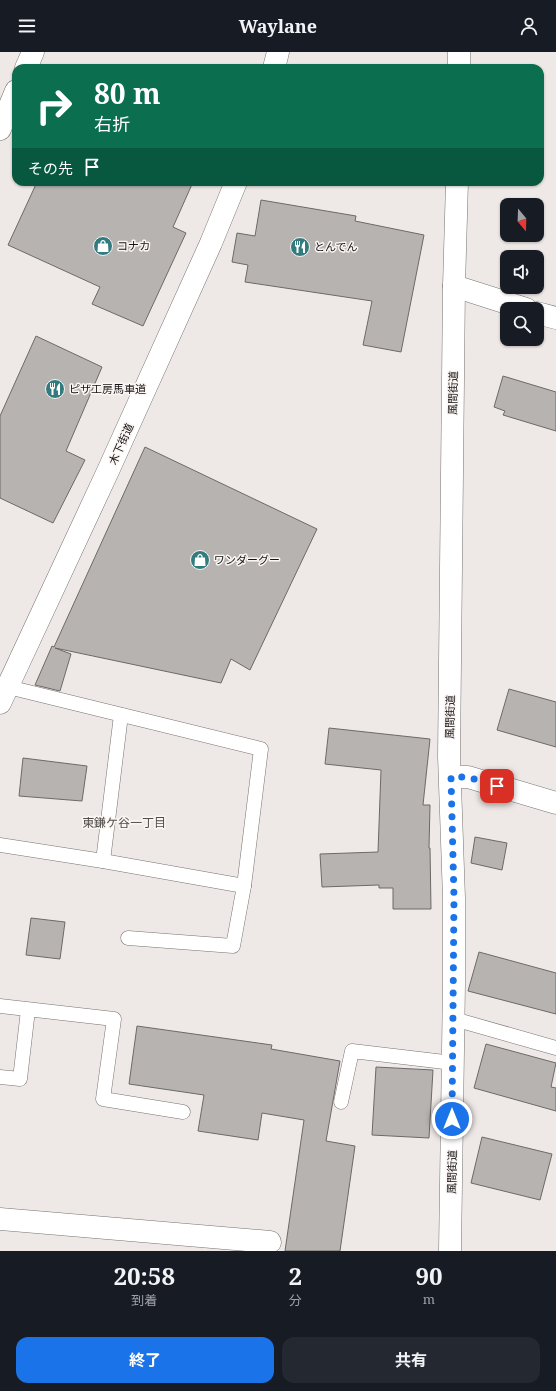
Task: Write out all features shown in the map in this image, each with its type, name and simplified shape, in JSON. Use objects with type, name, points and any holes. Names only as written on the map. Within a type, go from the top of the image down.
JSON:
[{"type":"street","points":[[28,64],[33,52]]},
{"type":"street","points":[[275,64],[278,52]]},
{"type":"street","points":[[459,52],[459,64]]},
{"type":"street","points":[[0,129],[12,101]]},
{"type":"street","name":"木下街道","points":[[4,695],[115,457],[211,243],[234,186]]},
{"type":"street","name":"風間街道","points":[[450,1251],[454,1020],[454,898],[450,740],[454,286],[457,186]]},
{"type":"street","points":[[454,286],[504,302]]},
{"type":"street","points":[[544,314],[556,318]]},
{"type":"street","points":[[451,777],[468,777],[556,803]]},
{"type":"street","points":[[0,1219],[270,1242]]},
{"type":"lane","points":[[4,695],[121,714],[261,749],[244,886],[234,946],[128,938]]},
{"type":"lane","points":[[103,861],[121,714]]},
{"type":"lane","points":[[0,845],[103,861],[244,886]]},
{"type":"lane","points":[[0,1006],[114,1019],[103,1099],[184,1112]]},
{"type":"lane","points":[[0,1077],[20,1079],[28,1010]]},
{"type":"lane","points":[[454,1020],[556,1048]]},
{"type":"lane","points":[[341,1102],[352,1051],[453,1063]]},
{"type":"building","points":[[35,186],[191,186],[173,227],[186,233],[143,326],[92,304],[100,287],[8,245]]},
{"type":"building","points":[[261,200],[356,216],[355,221],[424,235],[401,352],[363,345],[372,301],[245,282],[248,265],[232,262],[237,233],[255,236]]},
{"type":"building","points":[[36,336],[102,367],[66,451],[85,460],[53,523],[0,498],[0,416]]},
{"type":"building","points":[[503,376],[556,392],[556,431],[503,415],[505,411],[494,407]]},
{"type":"building","points":[[145,447],[317,529],[250,670],[231,659],[221,683],[55,648],[71,654],[60,691],[35,685],[52,646],[54,647]]},
{"type":"building","points":[[509,689],[556,702],[556,747],[497,730]]},
{"type":"building","points":[[329,728],[430,739],[423,805],[430,805],[429,848],[431,909],[393,909],[393,888],[379,888],[379,885],[322,887],[320,854],[378,852],[381,770],[325,764]]},
{"type":"building","points":[[23,758],[87,766],[82,801],[19,796]]},
{"type":"building","points":[[475,837],[507,843],[502,870],[471,863]]},
{"type":"building","points":[[31,918],[65,922],[60,959],[26,955]]},
{"type":"building","points":[[479,952],[556,973],[556,1014],[468,991]]},
{"type":"building","points":[[137,1026],[272,1045],[271,1049],[340,1061],[326,1141],[355,1146],[340,1251],[285,1251],[304,1120],[262,1113],[258,1140],[198,1131],[204,1095],[129,1084]]},
{"type":"building","points":[[486,1044],[556,1063],[551,1087],[556,1088],[556,1111],[474,1088]]},
{"type":"building","points":[[376,1067],[433,1070],[429,1138],[372,1135]]},
{"type":"building","points":[[482,1137],[552,1154],[540,1200],[471,1183]]},
{"type":"place","name":"コナカ","points":[[103,246]]},
{"type":"place","name":"とんでん","points":[[300,247]]},
{"type":"place","name":"ピザ工房馬車道","points":[[55,389]]},
{"type":"place","name":"ワンダーグー","points":[[200,560]]},
{"type":"district","name":"東鎌ケ谷一丁目","points":[[124,823]]},
{"type":"route","points":[[452,1119],[454,898],[451,777],[468,777],[497,786]]}]
